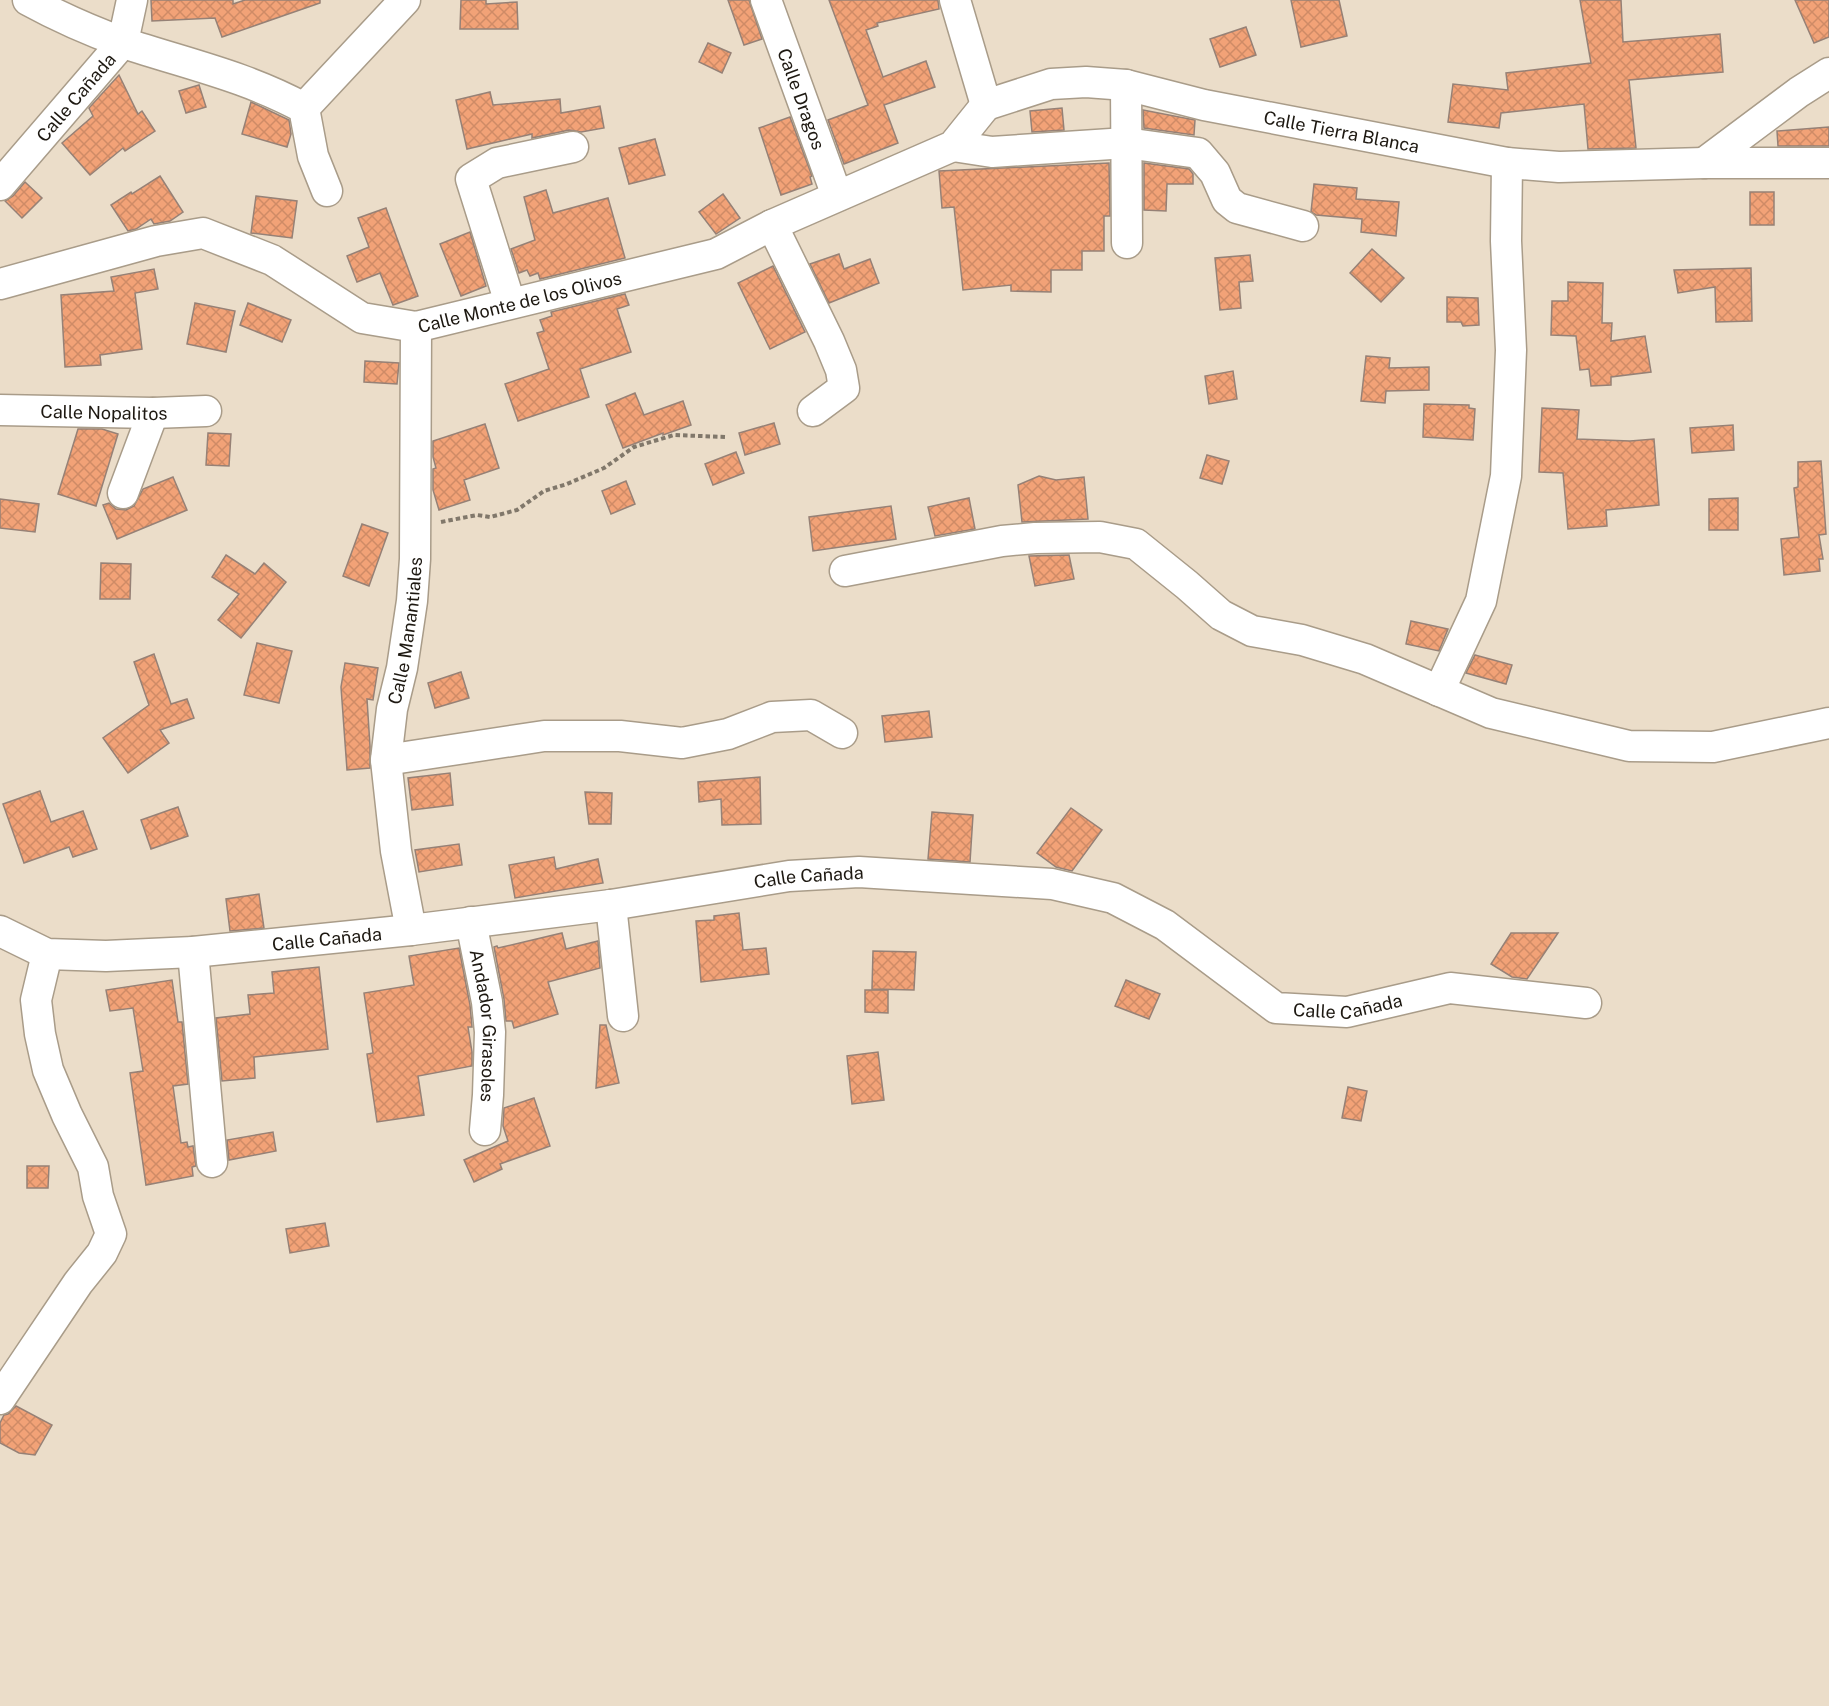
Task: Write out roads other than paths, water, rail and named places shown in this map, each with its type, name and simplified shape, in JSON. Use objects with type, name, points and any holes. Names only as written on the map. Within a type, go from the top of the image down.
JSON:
[{"type":"street","points":[[28,0],[62,18],[123,42],[207,67],[272,91],[304,108]]},
{"type":"street","name":"Calle Cañada","points":[[0,185],[123,42],[132,0]]},
{"type":"street","points":[[304,108],[405,0]]},
{"type":"street","name":"Calle Dragos","points":[[766,0],[837,196]]},
{"type":"street","points":[[955,0],[986,105]]},
{"type":"street","points":[[1704,163],[1799,92],[1829,73]]},
{"type":"street","name":"Calle Tierra Blanca","points":[[986,105],[1051,84],[1086,82],[1126,85],[1204,105],[1507,163],[1559,167],[1704,163],[1829,163]]},
{"type":"street","points":[[1126,85],[1127,243]]},
{"type":"street","name":"Calle Monte de los Olivos","points":[[0,284],[156,241],[203,233],[272,260],[362,318],[416,327],[716,254],[772,225],[953,146],[986,105]]},
{"type":"street","points":[[304,108],[313,156],[327,191]]},
{"type":"street","points":[[953,146],[992,152],[1125,143],[1198,153],[1215,172],[1227,200],[1237,208],[1303,225]]},
{"type":"street","points":[[510,303],[471,179],[497,163],[573,147]]},
{"type":"street","points":[[1439,691],[1481,601],[1506,476],[1511,350],[1506,241],[1507,163]]},
{"type":"street","points":[[772,225],[830,340],[841,370],[844,388],[813,411]]},
{"type":"street","name":"Calle Manantiales","points":[[411,930],[396,851],[386,760],[392,709],[402,668],[412,601],[416,533],[416,327]]},
{"type":"street","name":"Calle Nopalitos","points":[[0,410],[153,413],[206,411]]},
{"type":"street","points":[[123,493],[153,413]]},
{"type":"street","points":[[845,571],[1002,541],[1100,537],[1136,544],[1221,615],[1252,631],[1302,640],[1365,659],[1491,713],[1629,746],[1713,747],[1829,723]]},
{"type":"street","points":[[386,760],[544,736],[621,736],[682,743],[728,734],[772,717],[782,716],[811,715],[842,733]]},
{"type":"street","name":"Calle Cañada","points":[[0,931],[47,954],[106,956],[193,952],[411,930],[611,905],[789,876],[859,872],[1052,885],[1113,898],[1165,925],[1276,1008],[1347,1012],[1450,988],[1586,1003]]},
{"type":"street","points":[[611,905],[623,1016]]},
{"type":"street","name":"Andador Girasoles","points":[[471,922],[487,1002],[490,1032],[485,1130]]},
{"type":"street","points":[[193,952],[212,1162]]},
{"type":"street","points":[[0,1399],[78,1283],[102,1253],[111,1234],[98,1196],[93,1167],[48,1071],[36,1000],[47,954]]}]
